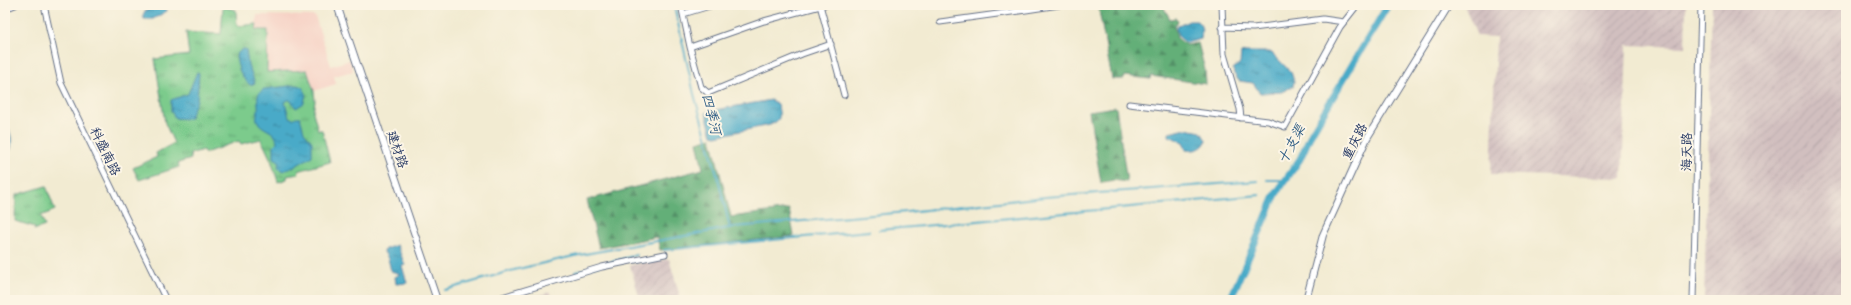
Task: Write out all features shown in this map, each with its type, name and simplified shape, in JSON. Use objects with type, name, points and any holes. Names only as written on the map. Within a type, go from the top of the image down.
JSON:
[{"type":"street","points":[[5,9],[15,5]]},
{"type":"street","name":"科盛南路","points":[[44,5],[61,83],[166,300]]},
{"type":"street","name":"建材路","points":[[337,5],[437,300]]},
{"type":"street","points":[[681,5],[690,47],[701,87],[708,94],[802,54],[831,44]]},
{"type":"street","points":[[683,14],[713,5]]},
{"type":"street","points":[[690,47],[764,21],[822,5],[844,95]]},
{"type":"street","points":[[940,22],[1026,7],[1059,5]]},
{"type":"street","points":[[1222,5],[1224,54],[1240,109],[1241,118]]},
{"type":"street","points":[[1130,104],[1268,121],[1284,127],[1344,22],[1355,8],[1354,5]]},
{"type":"street","name":"重庆路","points":[[1306,300],[1323,235],[1366,138],[1449,5]]},
{"type":"street","name":"海天路","points":[[1693,300],[1701,5]]},
{"type":"street","points":[[1222,27],[1253,28],[1323,19],[1344,22]]},
{"type":"street","points":[[492,300],[602,268],[665,254]]},
{"type":"shaded area","points":[[1464,5],[1686,5],[1685,47],[1627,45],[1622,178],[1491,174],[1496,37],[1477,36]]},
{"type":"shaded area","points":[[1712,5],[1846,5],[1846,300],[1704,300]]},
{"type":"shaded area","points":[[257,15],[315,16],[331,66],[350,60],[353,71],[334,76],[336,84],[314,91],[307,70],[267,72],[268,30],[256,30]]},
{"type":"shaded area","points":[[669,259],[681,300],[661,300],[639,296],[630,265]]},
{"type":"shaded area","points":[[551,292],[552,300],[520,300]]},
{"type":"green space","points":[[1098,5],[1163,6],[1170,19],[1176,18],[1178,20],[1174,25],[1177,38],[1186,45],[1198,43],[1205,70],[1206,84],[1151,76],[1150,79],[1125,76],[1124,79],[1112,79]]},
{"type":"green space","points":[[223,7],[236,10],[237,26],[257,24],[256,30],[268,30],[267,72],[307,70],[314,91],[315,101],[313,112],[318,130],[322,130],[330,162],[298,171],[299,174],[287,176],[287,179],[278,182],[271,160],[261,139],[241,144],[239,141],[205,153],[203,150],[190,154],[191,159],[178,163],[179,167],[139,180],[133,168],[157,157],[156,153],[174,143],[165,123],[155,59],[189,55],[186,32],[221,34]]},
{"type":"green space","points":[[1116,107],[1127,182],[1113,180],[1101,183],[1089,111]]},
{"type":"green space","points":[[711,138],[731,217],[789,209],[794,236],[660,250],[657,237],[599,248],[587,200],[703,169],[697,142]]},
{"type":"green space","points":[[46,186],[55,210],[41,216],[45,226],[34,230],[35,227],[15,221],[16,195]]},
{"type":"water","points":[[156,5],[166,5],[167,11],[153,19],[144,19],[143,15],[145,11]]},
{"type":"water","points":[[1189,21],[1197,21],[1200,25],[1202,31],[1201,39],[1186,43],[1178,36],[1176,27]]},
{"type":"water","points":[[242,49],[246,49],[248,65],[255,83],[250,85],[240,72],[237,64],[236,55]]},
{"type":"water","points":[[1270,52],[1273,54],[1291,72],[1294,81],[1293,86],[1282,92],[1260,93],[1253,83],[1239,81],[1234,74],[1233,69],[1240,63],[1241,53]]},
{"type":"water","points":[[197,72],[199,73],[197,100],[190,117],[188,119],[175,118],[171,111],[171,100],[188,94]]},
{"type":"water","points":[[297,85],[302,87],[306,93],[304,103],[296,108],[290,100],[285,102],[289,117],[293,119],[300,117],[304,132],[312,142],[312,156],[294,167],[283,171],[278,168],[279,161],[274,158],[274,145],[277,142],[276,138],[271,132],[259,124],[257,120],[258,96],[264,89]]},
{"type":"water","points":[[771,100],[778,104],[779,119],[774,123],[716,136],[712,135],[706,113],[709,111]]},
{"type":"water","points":[[5,122],[10,132],[12,144],[10,151],[5,152]]},
{"type":"water","points":[[1186,129],[1201,132],[1206,140],[1204,146],[1196,150],[1186,150],[1183,142],[1169,136],[1169,133]]},
{"type":"water","points":[[397,245],[405,265],[402,266],[407,283],[396,284],[395,277],[400,274],[391,271],[388,258],[384,252],[385,249]]},
{"type":"waterway","name":"四季河","points":[[674,5],[694,94],[718,178],[730,228]]},
{"type":"waterway","name":"十支渠","points":[[1230,300],[1276,194],[1300,159],[1312,132],[1388,5]]},
{"type":"waterway","points":[[1267,180],[1287,180]]},
{"type":"waterway","points":[[445,290],[514,270],[574,256],[734,227],[907,212],[1045,197],[1258,181]]},
{"type":"waterway","points":[[879,230],[1260,195]]},
{"type":"waterway","points":[[664,250],[869,231]]},
{"type":"waterway","points":[[575,272],[636,255]]}]
